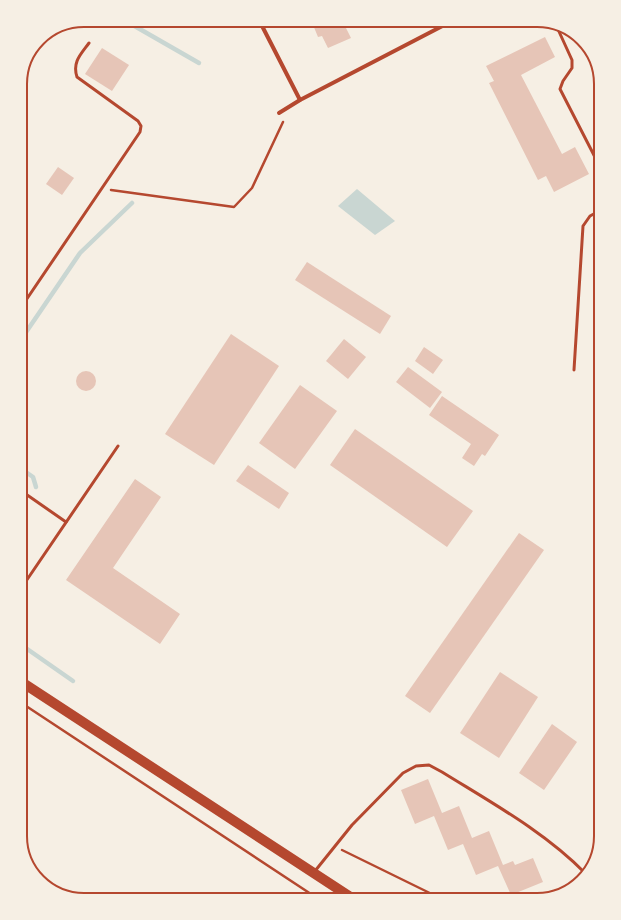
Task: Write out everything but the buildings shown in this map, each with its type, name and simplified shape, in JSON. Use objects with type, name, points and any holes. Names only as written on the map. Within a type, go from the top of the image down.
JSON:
[{"type":"main road","points":[[27,686],[343,893]]},
{"type":"street","points":[[263,27],[300,100]]},
{"type":"street","points":[[280,113],[300,100],[441,27]]},
{"type":"lane","points":[[559,31],[572,60],[572,68],[563,81],[560,89],[594,155]]},
{"type":"lane","points":[[27,299],[140,132],[141,126],[138,121],[77,77],[74,70],[76,62],[89,43]]},
{"type":"lane","points":[[574,370],[583,226],[590,216],[594,214]]},
{"type":"lane","points":[[27,580],[118,446]]},
{"type":"lane","points":[[27,495],[66,522]]},
{"type":"lane","points":[[314,873],[352,825],[402,773],[416,766],[428,765],[442,772],[538,833],[582,870]]},
{"type":"path","points":[[102,188],[234,207],[252,188],[291,105]]},
{"type":"path","points":[[27,707],[309,893]]},
{"type":"path","points":[[334,847],[429,893]]},
{"type":"shaded area","points":[[357,189],[395,221],[375,235],[338,206]]},
{"type":"waterway","points":[[136,27],[199,63]]},
{"type":"waterway","points":[[27,331],[80,253],[132,203]]},
{"type":"waterway","points":[[27,473],[33,477],[36,487]]},
{"type":"waterway","points":[[27,649],[73,681]]}]
